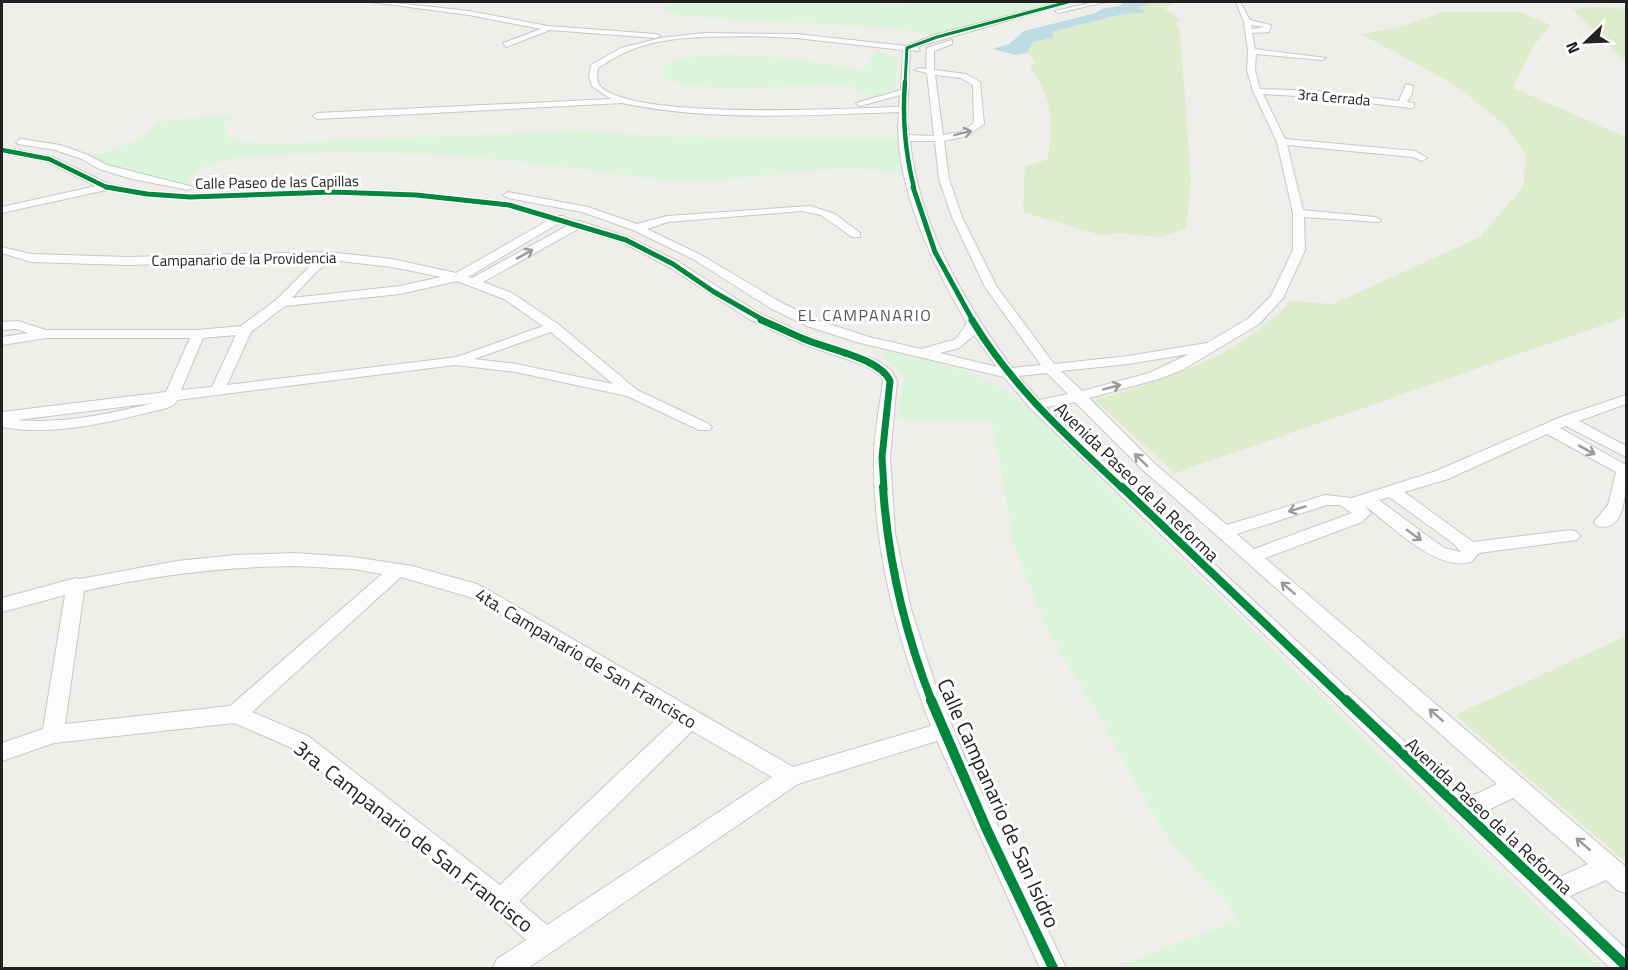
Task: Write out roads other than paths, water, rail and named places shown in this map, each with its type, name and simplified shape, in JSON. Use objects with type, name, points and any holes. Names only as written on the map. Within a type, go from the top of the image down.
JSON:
[{"type":"street","points":[[374,2],[469,13],[548,28],[607,34],[735,35],[824,39],[906,58],[929,70],[963,76],[972,80],[978,88],[979,124],[974,131],[938,138],[905,138]]},
{"type":"street","points":[[906,58],[937,37],[1068,2]]},
{"type":"street","points":[[906,58],[941,45],[1048,14],[1102,2]]},
{"type":"street","points":[[1035,405],[1077,397],[1154,376],[1177,367],[1254,321],[1277,298],[1299,250],[1298,213],[1282,145],[1257,92],[1251,70],[1252,51],[1248,26],[1238,3]]},
{"type":"street","points":[[506,45],[548,28]]},
{"type":"street","points":[[620,100],[599,89],[593,78],[594,67],[603,60],[631,48],[684,36]]},
{"type":"street","name":"Avenida Paseo de la Reforma","points":[[930,50],[929,70],[944,179],[957,217],[991,287],[1051,369],[1149,467],[1618,875]]},
{"type":"street","points":[[1252,51],[1322,58]]},
{"type":"street","name":"Avenida Paseo de la Reforma","points":[[906,58],[902,92],[905,138],[910,174],[922,218],[952,289],[1006,373],[1035,405],[1626,966]]},
{"type":"street","points":[[1401,104],[1408,94],[1409,87]]},
{"type":"street","points":[[566,103],[599,89]]},
{"type":"street","points":[[830,110],[902,92]]},
{"type":"street","name":"3ra Cerrada","points":[[1257,92],[1317,94],[1411,105]]},
{"type":"street","points":[[317,116],[620,100],[687,110],[738,112],[903,109]]},
{"type":"street","points":[[1282,145],[1415,154],[1422,158],[1416,160],[1282,145]]},
{"type":"street","points":[[6,151],[57,147],[86,157],[103,167],[169,185],[214,189],[358,184],[455,188],[551,201],[584,209],[637,228],[696,257],[777,306],[812,323],[865,340],[1006,373],[1207,348]]},
{"type":"street","name":"Calle Paseo de las Capillas","points":[[6,151],[49,159],[106,188],[147,195],[190,197],[333,192],[416,195],[509,205],[560,218],[626,240],[664,259],[754,316],[805,340],[853,356],[883,370]]},
{"type":"street","points":[[2,210],[106,188]]},
{"type":"street","points":[[637,228],[667,219],[801,208],[819,209],[831,214],[856,235]]},
{"type":"street","points":[[1298,213],[1375,220]]},
{"type":"street","points":[[281,303],[400,290],[458,277],[526,240],[560,218]]},
{"type":"street","points":[[474,282],[579,224]]},
{"type":"street","name":"Campanario de la Providencia","points":[[2,250],[31,258],[127,261],[328,256],[392,263],[458,277],[508,296],[553,327],[632,393]]},
{"type":"street","points":[[217,391],[245,330],[281,303],[312,269],[328,256]]},
{"type":"street","points":[[2,262],[31,258]]},
{"type":"street","points":[[920,353],[958,344],[969,335],[973,324]]},
{"type":"street","points":[[2,326],[18,325],[46,334]]},
{"type":"street","points":[[2,417],[170,399],[456,361],[553,327]]},
{"type":"street","points":[[2,340],[46,334],[198,334],[245,330]]},
{"type":"street","points":[[170,399],[198,334]]},
{"type":"street","points":[[456,361],[516,368],[632,393],[704,427]]},
{"type":"street","name":"Calle Campanario de San Isidro","points":[[883,370],[890,381],[882,429],[881,471],[886,539],[900,605],[942,731],[1053,969]]},
{"type":"street","points":[[2,422],[30,426],[82,422],[170,399]]},
{"type":"street","points":[[1360,502],[1442,475],[1566,420],[1626,399]]},
{"type":"street","points":[[1566,420],[1626,452]]},
{"type":"street","points":[[1548,428],[1625,471],[1621,495],[1615,512],[1603,522]]},
{"type":"street","points":[[1393,492],[1469,548],[1571,536]]},
{"type":"street","points":[[1223,532],[1325,500],[1341,499],[1360,502],[1449,557],[1465,558],[1470,553],[1469,548]]},
{"type":"street","points":[[1252,556],[1356,518],[1362,513],[1360,502]]},
{"type":"street","name":"4ta. Campanario de San Francisco","points":[[2,605],[76,584],[170,566],[247,561],[328,560],[398,570],[472,590],[552,634],[689,720],[791,777]]},
{"type":"street","points":[[235,714],[398,570]]},
{"type":"street","points":[[53,734],[76,584]]},
{"type":"street","name":"3ra. Campanario de San Francisco","points":[[2,752],[53,734],[235,714],[300,742],[501,901],[546,941]]},
{"type":"street","points":[[501,901],[689,720]]},
{"type":"street","points":[[506,969],[791,777],[942,731]]},
{"type":"street","points":[[1462,812],[1516,785]]},
{"type":"street","points":[[1549,893],[1618,875]]},
{"type":"water","points":[[1125,2],[1154,2],[1138,8],[1147,12],[1119,15],[1052,32],[1054,37],[1032,43],[1027,53],[1016,55],[992,49],[1009,44],[1024,31],[1096,13]]},
{"type":"district","name":"EL CAMPANARIO","points":[[865,315]]}]
